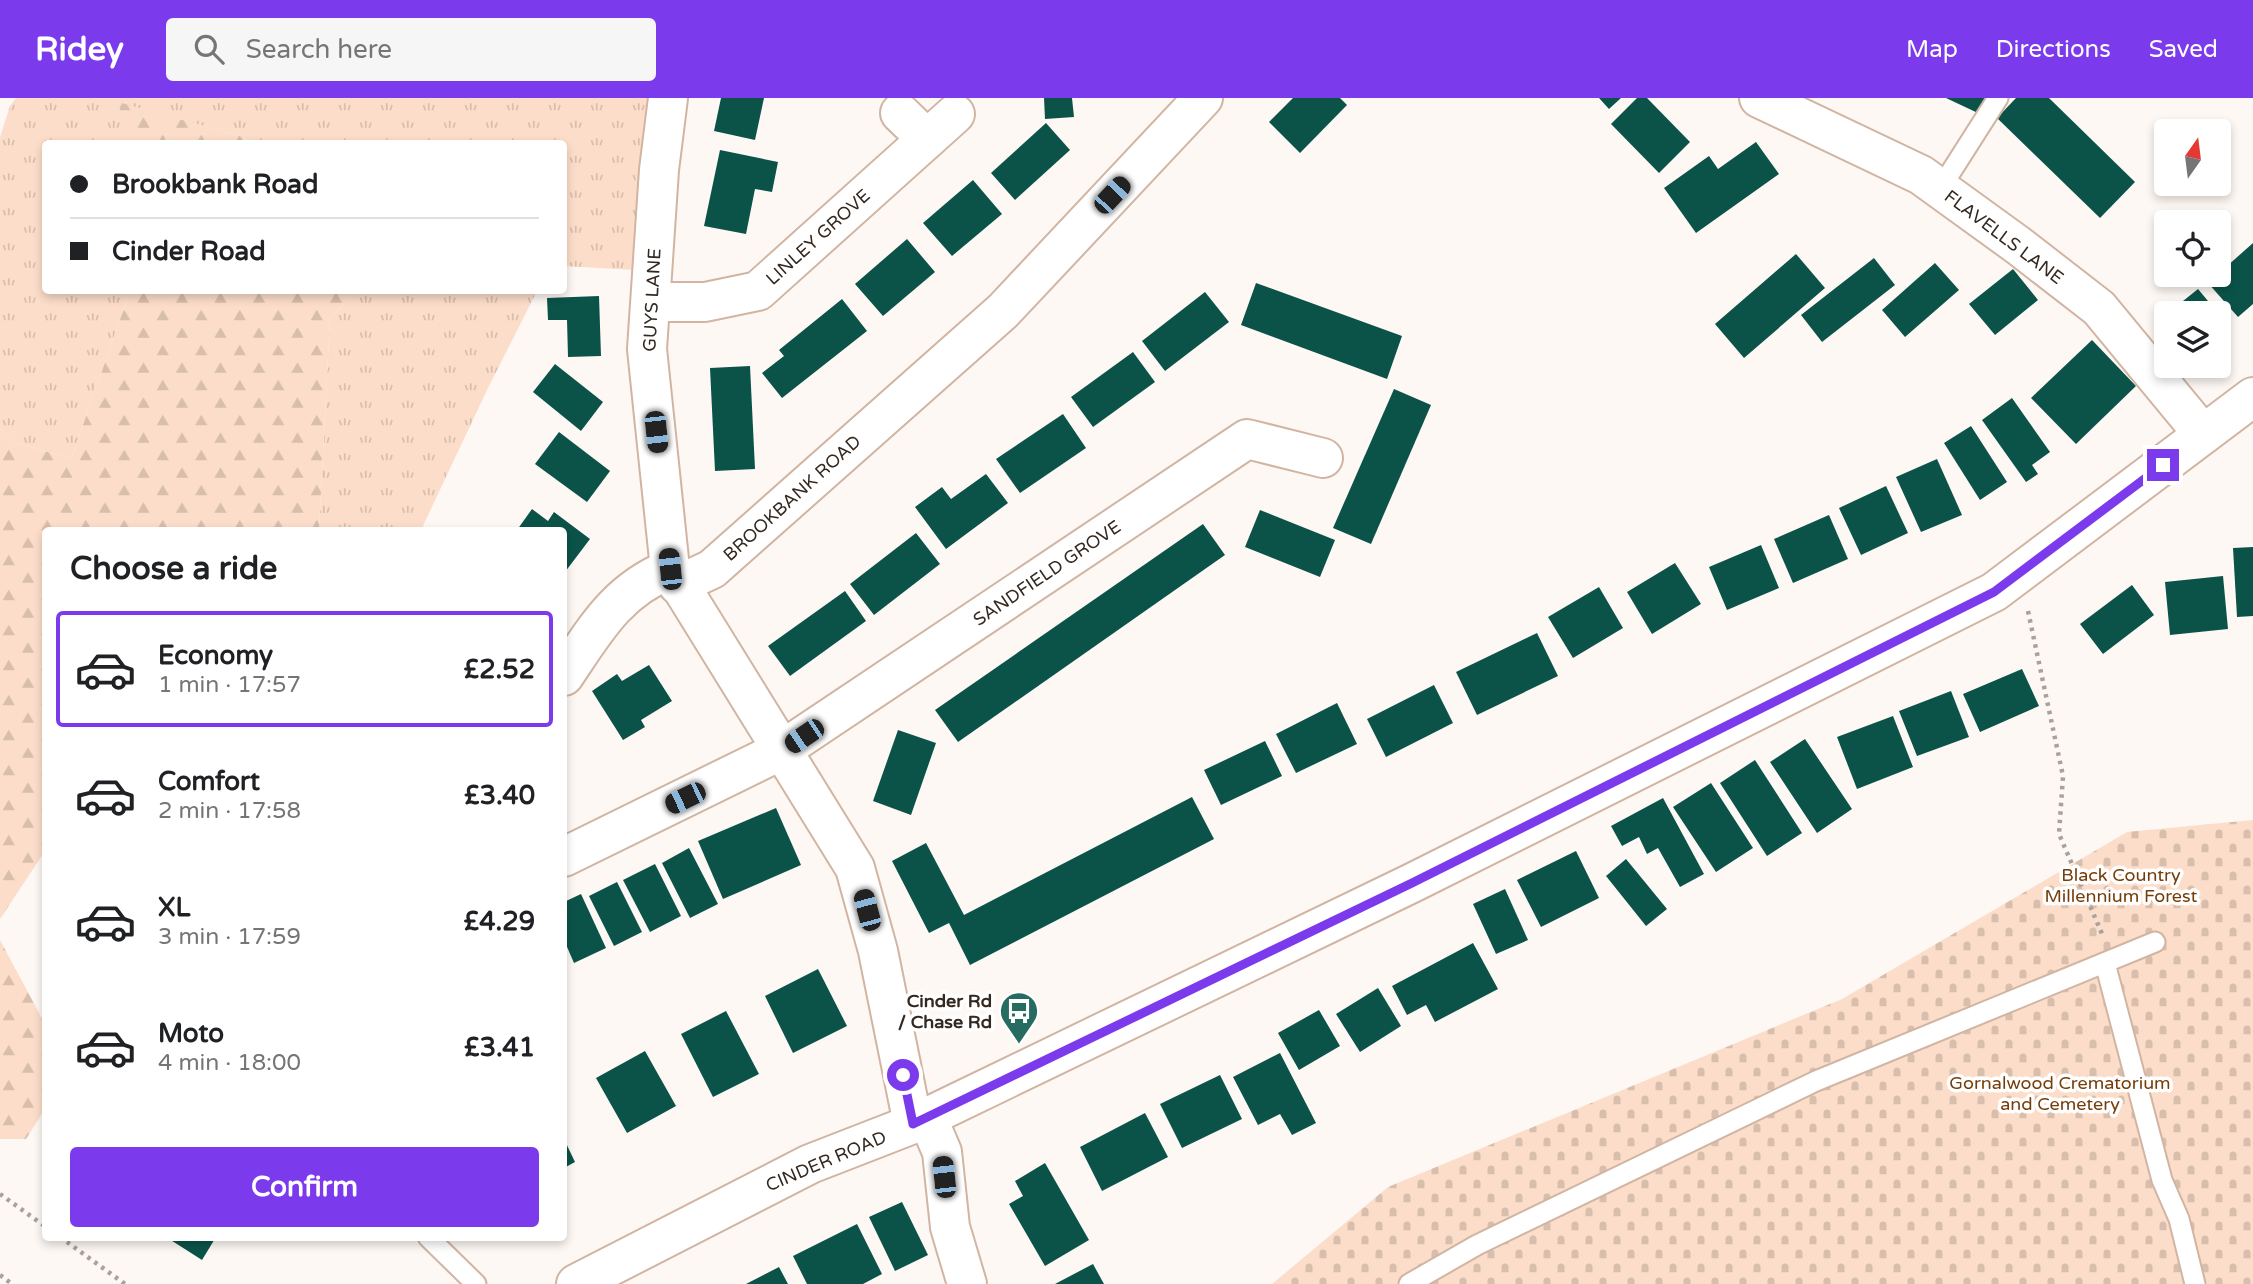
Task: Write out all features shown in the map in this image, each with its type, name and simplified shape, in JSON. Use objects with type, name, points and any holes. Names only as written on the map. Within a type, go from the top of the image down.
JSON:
[{"type":"street","name":"GUYS LANE","points":[[668,98],[659,170],[647,349],[674,577]]},
{"type":"street","name":"BROOKBANK ROAD","points":[[567,671],[605,614],[646,579],[674,577],[712,569],[1003,312],[1203,98]]},
{"type":"street","name":"FLAVELLS LANE","points":[[1759,98],[1921,175],[2020,246],[2098,308],[2203,434]]},
{"type":"street","points":[[900,113],[927,139]]},
{"type":"street","name":"LINLEY GROVE","points":[[651,302],[705,302],[758,290],[956,114]]},
{"type":"street","name":"CINDER ROAD","points":[[576,1284],[810,1164],[920,1121],[1462,858],[1994,592],[2253,397]]},
{"type":"street","name":"SANDFIELD GROVE","points":[[567,856],[782,750],[1247,439],[1323,458]]},
{"type":"street","points":[[674,577],[855,868],[920,1121],[942,1152],[950,1227],[967,1284]]},
{"type":"lane","points":[[1940,188],[1998,98]]},
{"type":"lane","points":[[1409,1284],[1476,1245],[1816,1081],[2155,942]]},
{"type":"lane","points":[[2109,961],[2162,1180],[2179,1219],[2195,1284]]},
{"type":"lane","points":[[432,1241],[476,1284]]},
{"type":"path","points":[[2021,571],[2063,776],[2059,834],[2109,961]]},
{"type":"path","points":[[0,1194],[42,1224]]},
{"type":"path","points":[[66,1241],[125,1284]]},
{"type":"path","points":[[0,1275],[12,1284]]},
{"type":"green space","points":[[16,98],[647,98],[634,270],[567,266],[567,140],[246,140],[240,136],[119,103],[128,140],[42,140],[42,294],[129,294],[71,459],[15,442],[0,429],[0,137],[10,106]]},
{"type":"green space","points":[[118,102],[240,136],[246,140],[128,140]]},
{"type":"green space","points":[[129,294],[351,294],[330,319],[319,527],[42,527],[42,856],[0,919],[0,429],[15,442],[71,459]]},
{"type":"green space","points":[[351,294],[535,294],[422,527],[319,527],[330,319]]},
{"type":"green space","name":"Gornalwood Crematorium and Cemetery","points":[[2253,820],[2253,1284],[1272,1284],[1388,1187],[1842,999],[2127,832]]},
{"type":"green space","points":[[0,940],[42,1018],[42,1114],[26,1139],[0,1139]]},
{"type":"building","points":[[721,98],[764,98],[755,140],[714,131]]},
{"type":"building","points":[[1044,98],[1072,98],[1074,117],[1045,119]]},
{"type":"building","points":[[1293,98],[1340,98],[1347,105],[1300,153],[1269,122]]},
{"type":"building","points":[[1599,98],[1621,98],[1609,109]]},
{"type":"building","points":[[1637,98],[1647,98],[1690,142],[1659,173],[1611,124]]},
{"type":"building","points":[[1946,98],[1987,98],[1980,114]]},
{"type":"building","points":[[2016,98],[2049,98],[2135,182],[2100,218],[1997,118]]},
{"type":"building","points":[[1046,123],[1070,150],[1015,200],[991,173]]},
{"type":"building","points":[[1756,142],[1779,174],[1696,233],[1664,188],[1709,156],[1718,169]]},
{"type":"building","points":[[720,150],[778,162],[772,192],[755,189],[746,234],[704,226]]},
{"type":"building","points":[[973,180],[1002,214],[952,256],[923,223]]},
{"type":"building","points":[[907,239],[935,272],[883,316],[855,284]]},
{"type":"building","points":[[2253,243],[2253,304],[2238,317],[2231,309],[2231,301],[2224,301],[2212,287],[2231,287],[2231,263]]},
{"type":"building","points":[[1796,254],[1825,288],[1744,358],[1715,324]]},
{"type":"building","points":[[1874,258],[1895,285],[1822,342],[1801,315]]},
{"type":"building","points":[[1935,263],[1959,290],[1905,337],[1882,310]]},
{"type":"building","points":[[2013,269],[2038,300],[1995,335],[1969,304]]},
{"type":"building","points":[[1256,283],[1402,336],[1387,379],[1241,325]]},
{"type":"building","points":[[2198,289],[2208,301],[2183,301]]},
{"type":"building","points":[[1205,292],[1229,322],[1165,371],[1142,341]]},
{"type":"building","points":[[599,296],[601,356],[568,357],[567,320],[548,320],[547,298]]},
{"type":"building","points":[[842,299],[867,331],[782,398],[762,373],[784,356],[779,350]]},
{"type":"building","points":[[2092,340],[2136,386],[2076,444],[2031,398]]},
{"type":"building","points":[[1133,352],[1155,382],[1093,427],[1071,397]]},
{"type":"building","points":[[555,364],[603,402],[581,431],[533,392]]},
{"type":"building","points":[[750,366],[755,469],[715,471],[710,368]]},
{"type":"building","points":[[1394,389],[1431,405],[1371,544],[1333,528]]},
{"type":"building","points":[[2012,398],[2050,452],[2032,465],[2038,474],[2026,482],[1982,420]]},
{"type":"building","points":[[1063,414],[1086,448],[1020,493],[996,459]]},
{"type":"building","points":[[1971,426],[2007,482],[1980,500],[1944,443]]},
{"type":"building","points":[[559,432],[610,471],[587,502],[535,464]]},
{"type":"building","points":[[1937,459],[1962,515],[1921,532],[1896,477]]},
{"type":"building","points":[[986,474],[1008,503],[946,549],[915,507],[942,487],[951,499]]},
{"type":"building","points":[[1886,486],[1908,533],[1861,555],[1839,508]]},
{"type":"building","points":[[532,509],[548,521],[554,512],[590,539],[567,569],[567,527],[519,527]]},
{"type":"building","points":[[1260,510],[1335,540],[1320,577],[1245,547]]},
{"type":"building","points":[[1829,515],[1848,559],[1793,583],[1774,539]]},
{"type":"building","points":[[1203,524],[1225,555],[958,742],[935,710]]},
{"type":"building","points":[[916,533],[940,564],[874,615],[850,584]]},
{"type":"building","points":[[1761,545],[1779,588],[1727,610],[1709,567]]},
{"type":"building","points":[[2253,547],[2253,616],[2237,617],[2233,548]]},
{"type":"building","points":[[1675,563],[1701,604],[1652,634],[1627,592]]},
{"type":"building","points":[[2223,576],[2228,629],[2170,635],[2165,582]]},
{"type":"building","points":[[2132,585],[2154,615],[2103,654],[2080,624]]},
{"type":"building","points":[[1599,587],[1623,628],[1573,658],[1548,617]]},
{"type":"building","points":[[845,591],[866,621],[790,676],[768,646]]},
{"type":"building","points":[[1537,633],[1558,676],[1477,715],[1456,672]]},
{"type":"building","points":[[649,665],[672,701],[641,720],[645,727],[623,740],[592,691],[617,674],[622,681]]},
{"type":"building","points":[[2022,669],[2039,706],[1980,732],[1963,694]]},
{"type":"building","points":[[1434,685],[1453,723],[1386,757],[1367,719]]},
{"type":"building","points":[[1951,691],[1969,737],[1917,756],[1899,711]]},
{"type":"building","points":[[1337,703],[1357,744],[1296,773],[1276,734]]},
{"type":"building","points":[[1893,716],[1913,767],[1857,789],[1837,737]]},
{"type":"building","points":[[898,730],[936,743],[911,815],[873,801]]},
{"type":"building","points":[[1805,739],[1852,809],[1817,833],[1770,762]]},
{"type":"building","points":[[1265,741],[1282,776],[1221,805],[1204,770]]},
{"type":"building","points":[[1755,760],[1802,833],[1767,856],[1720,783]]},
{"type":"building","points":[[1711,783],[1753,848],[1716,872],[1673,807]]},
{"type":"building","points":[[1192,797],[1214,839],[970,965],[949,923],[929,933],[892,861],[926,843],[964,915]]},
{"type":"building","points":[[1663,798],[1704,874],[1680,887],[1658,848],[1647,854],[1639,837],[1622,846],[1611,826]]},
{"type":"building","points":[[776,808],[801,865],[723,899],[698,841]]},
{"type":"building","points":[[689,848],[718,904],[690,918],[662,863]]},
{"type":"building","points":[[1576,851],[1599,898],[1541,927],[1517,880]]},
{"type":"building","points":[[1626,859],[1667,909],[1646,926],[1606,876]]},
{"type":"building","points":[[655,864],[681,916],[650,932],[623,880]]},
{"type":"building","points":[[617,882],[642,932],[614,946],[589,896]]},
{"type":"building","points":[[1505,889],[1528,940],[1496,954],[1473,904]]},
{"type":"building","points":[[581,894],[606,948],[574,963],[567,947],[567,901]]},
{"type":"building","points":[[1473,943],[1498,989],[1435,1022],[1426,1005],[1407,1015],[1392,986]]},
{"type":"building","points":[[818,969],[847,1026],[793,1053],[765,996]]},
{"type":"building","points":[[1378,988],[1401,1026],[1360,1052],[1336,1014]]},
{"type":"building","points":[[1319,1010],[1340,1046],[1299,1070],[1278,1033]]},
{"type":"building","points":[[726,1011],[759,1074],[713,1097],[681,1034]]},
{"type":"building","points":[[645,1051],[676,1106],[627,1133],[596,1078]]},
{"type":"building","points":[[1280,1053],[1316,1123],[1292,1135],[1280,1114],[1258,1125],[1233,1077]]},
{"type":"building","points":[[1220,1075],[1242,1119],[1182,1148],[1160,1104]]},
{"type":"building","points":[[1145,1113],[1168,1157],[1102,1191],[1080,1147]]},
{"type":"building","points":[[567,1145],[575,1162],[567,1166]]},
{"type":"building","points":[[1045,1163],[1089,1240],[1045,1266],[1009,1204],[1023,1196],[1015,1181]]},
{"type":"building","points":[[902,1202],[928,1255],[895,1271],[869,1217]]},
{"type":"building","points":[[857,1224],[882,1274],[863,1284],[807,1284],[793,1256]]},
{"type":"building","points":[[172,1241],[214,1241],[202,1260]]},
{"type":"building","points":[[1093,1264],[1104,1284],[1055,1284]]},
{"type":"building","points":[[779,1267],[788,1284],[746,1284]]},
{"type":"place","name":"Cinder Rd / Chase Rd","points":[[1019,1045]]},
{"type":"route","points":[[903,1075],[913,1124],[1412,883],[1994,592],[2163,465]]},
{"type":"park label","name":"Black Country Millennium Forest","points":[[2121,885]]}]
